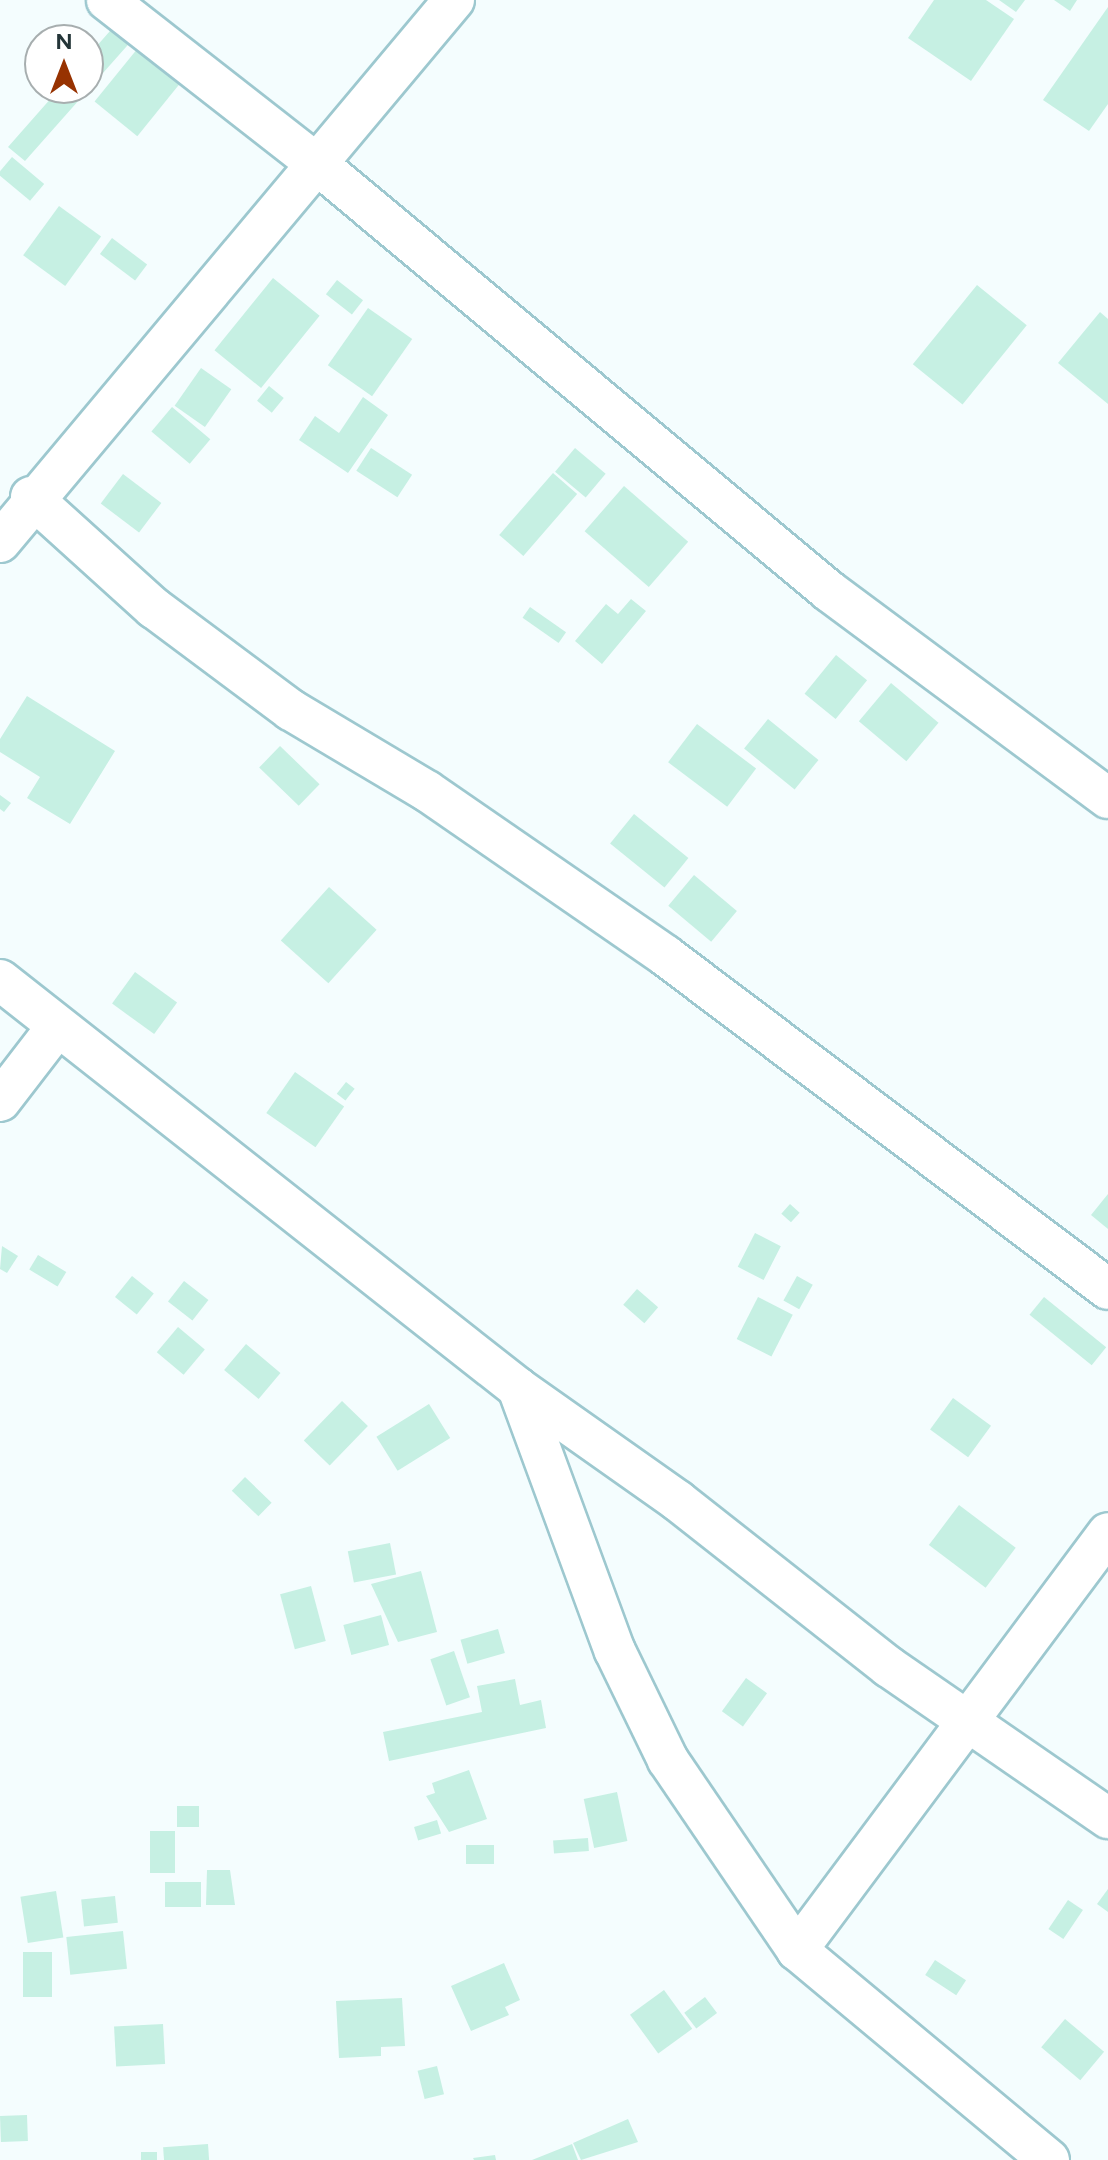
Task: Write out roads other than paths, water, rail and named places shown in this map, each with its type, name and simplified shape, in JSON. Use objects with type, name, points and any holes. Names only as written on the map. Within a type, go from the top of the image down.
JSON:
[{"type":"street","points":[[107,0],[316,163],[829,591],[1108,798]]},
{"type":"street","points":[[0,542],[31,497],[454,0]]},
{"type":"street","points":[[31,497],[154,608],[291,710],[427,791],[666,956],[1108,1289]]},
{"type":"street","points":[[0,980],[518,1388],[971,1726],[1108,1818]]},
{"type":"street","points":[[0,1101],[57,1027]]},
{"type":"street","points":[[518,1388],[615,1651],[668,1760],[797,1950],[1049,2160]]},
{"type":"street","points":[[797,1950],[971,1726],[1108,1533]]}]
